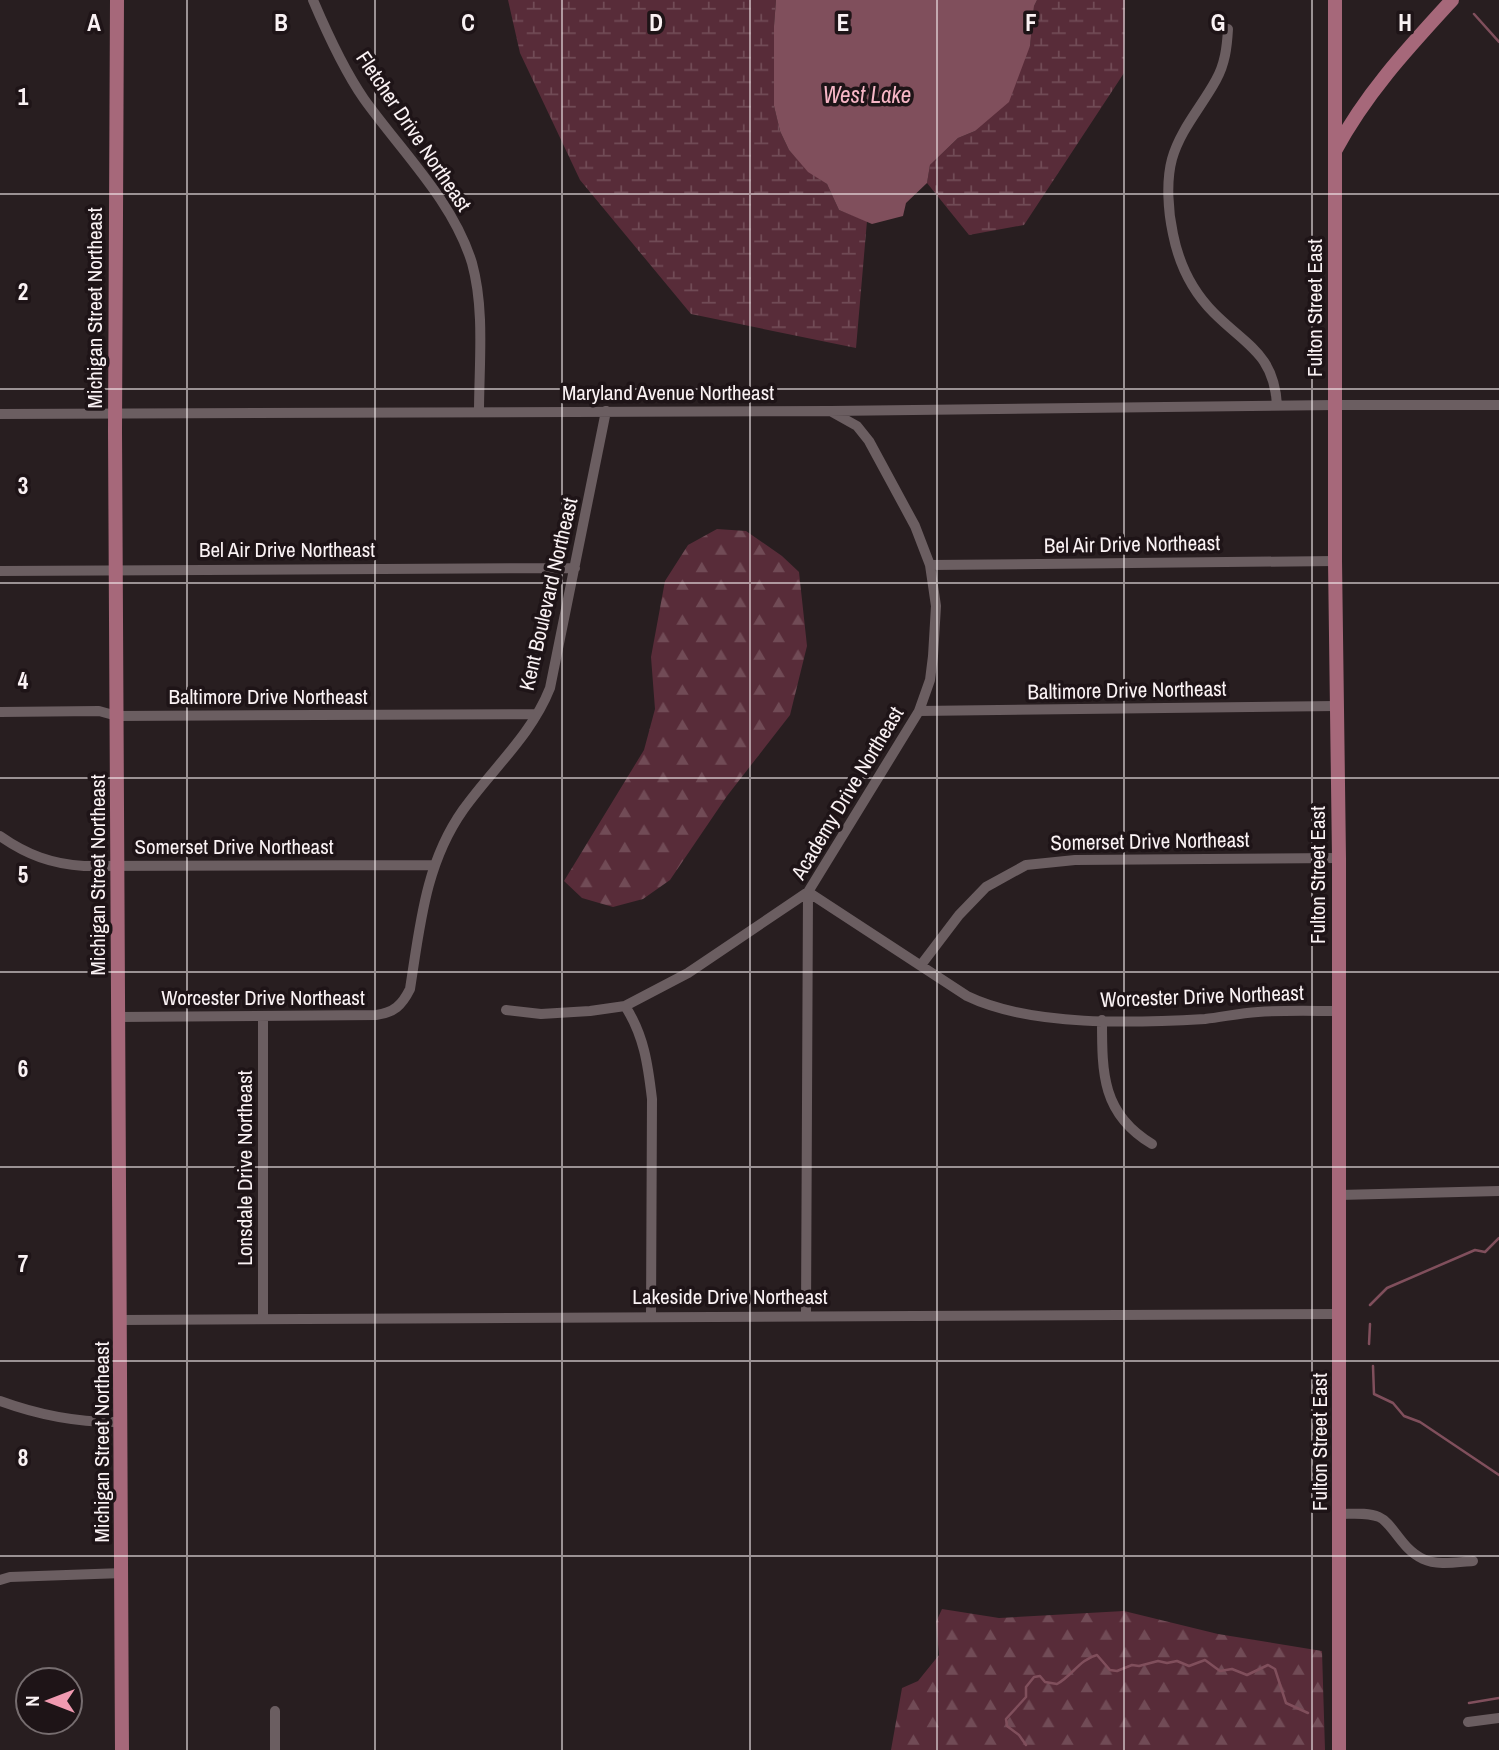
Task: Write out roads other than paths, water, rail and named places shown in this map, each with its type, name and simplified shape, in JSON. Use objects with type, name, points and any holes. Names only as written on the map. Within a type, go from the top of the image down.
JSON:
[{"type":"main road","name":"Michigan Street Northeast","points":[[117,0],[115,414],[122,1750]]},
{"type":"main road","name":"Fulton Street East","points":[[1335,0],[1339,1750]]},
{"type":"main road","points":[[1334,152],[1374,88],[1452,0]]},
{"type":"street","name":"Fletcher Drive Northeast","points":[[313,0],[362,96],[438,196],[464,241],[477,294],[480,412]]},
{"type":"street","points":[[1228,29],[1226,54],[1217,79],[1189,123],[1172,159],[1169,190],[1172,233],[1183,271],[1197,293],[1269,366],[1276,388],[1277,405]]},
{"type":"street","name":"Maryland Avenue Northeast","points":[[0,414],[1499,405]]},
{"type":"street","name":"Kent Boulevard Northeast","points":[[404,1002],[410,989],[424,895],[433,865],[462,811],[518,745],[548,693],[606,411]]},
{"type":"street","name":"Academy Drive Northeast","points":[[806,1315],[808,891],[919,711],[930,680],[936,607],[930,565],[915,526],[869,441],[857,426],[830,411]]},
{"type":"street","name":"Bel Air Drive Northeast","points":[[930,565],[1335,561]]},
{"type":"street","name":"Bel Air Drive Northeast","points":[[0,571],[575,568]]},
{"type":"street","name":"Baltimore Drive Northeast","points":[[919,711],[1336,706]]},
{"type":"street","name":"Baltimore Drive Northeast","points":[[0,712],[99,711],[117,716],[537,714]]},
{"type":"street","name":"Somerset Drive Northeast","points":[[0,836],[15,847],[46,861],[74,865],[433,865]]},
{"type":"street","name":"Somerset Drive Northeast","points":[[921,965],[986,887],[1026,865],[1075,860],[1339,858]]},
{"type":"street","points":[[506,1010],[541,1014],[625,1006],[688,973],[808,891]]},
{"type":"street","name":"Worcester Drive Northeast","points":[[808,891],[967,996],[986,1005],[1039,1016],[1102,1020],[1339,1011]]},
{"type":"street","name":"Worcester Drive Northeast","points":[[119,1017],[376,1015],[389,1013],[404,1002]]},
{"type":"street","points":[[625,1006],[641,1037],[652,1099],[652,1316]]},
{"type":"street","name":"Lonsdale Drive Northeast","points":[[263,1017],[263,1319]]},
{"type":"street","points":[[1102,1020],[1102,1060],[1109,1095],[1128,1127],[1152,1144]]},
{"type":"street","points":[[1339,1195],[1499,1191]]},
{"type":"street","name":"Lakeside Drive Northeast","points":[[121,1320],[1340,1314]]},
{"type":"street","points":[[0,1401],[43,1416],[65,1420],[121,1422]]},
{"type":"street","points":[[1340,1514],[1363,1514],[1382,1518],[1409,1551],[1424,1560],[1438,1563],[1473,1561]]},
{"type":"street","points":[[0,1580],[9,1577],[122,1573]]},
{"type":"street","points":[[275,1711],[275,1750]]},
{"type":"street","points":[[1468,1722],[1499,1718]]},
{"type":"water","name":"West Lake","points":[[776,0],[1037,0],[1030,46],[1009,102],[975,131],[958,138],[930,165],[927,183],[906,203],[903,216],[872,224],[839,210],[827,184],[808,172],[789,150],[780,131],[774,106]]},
{"type":"waterway","points":[[1474,14],[1499,42]]},
{"type":"waterway","points":[[1370,1305],[1387,1288],[1475,1250],[1485,1252],[1499,1238]]},
{"type":"waterway","points":[[1369,1344],[1370,1324]]},
{"type":"waterway","points":[[1373,1366],[1374,1394],[1393,1403],[1404,1416],[1420,1422],[1499,1475]]},
{"type":"waterway","points":[[1026,1745],[1019,1735],[1007,1726],[1006,1719],[1026,1697],[1026,1687],[1034,1677],[1040,1676],[1045,1682],[1057,1684],[1086,1660],[1097,1655],[1110,1670],[1117,1671],[1132,1665],[1158,1661],[1177,1661],[1189,1666],[1205,1660],[1220,1671],[1232,1669],[1247,1675],[1268,1665],[1275,1669],[1286,1703],[1308,1713]]},
{"type":"waterway","points":[[1469,1703],[1499,1698]]}]
